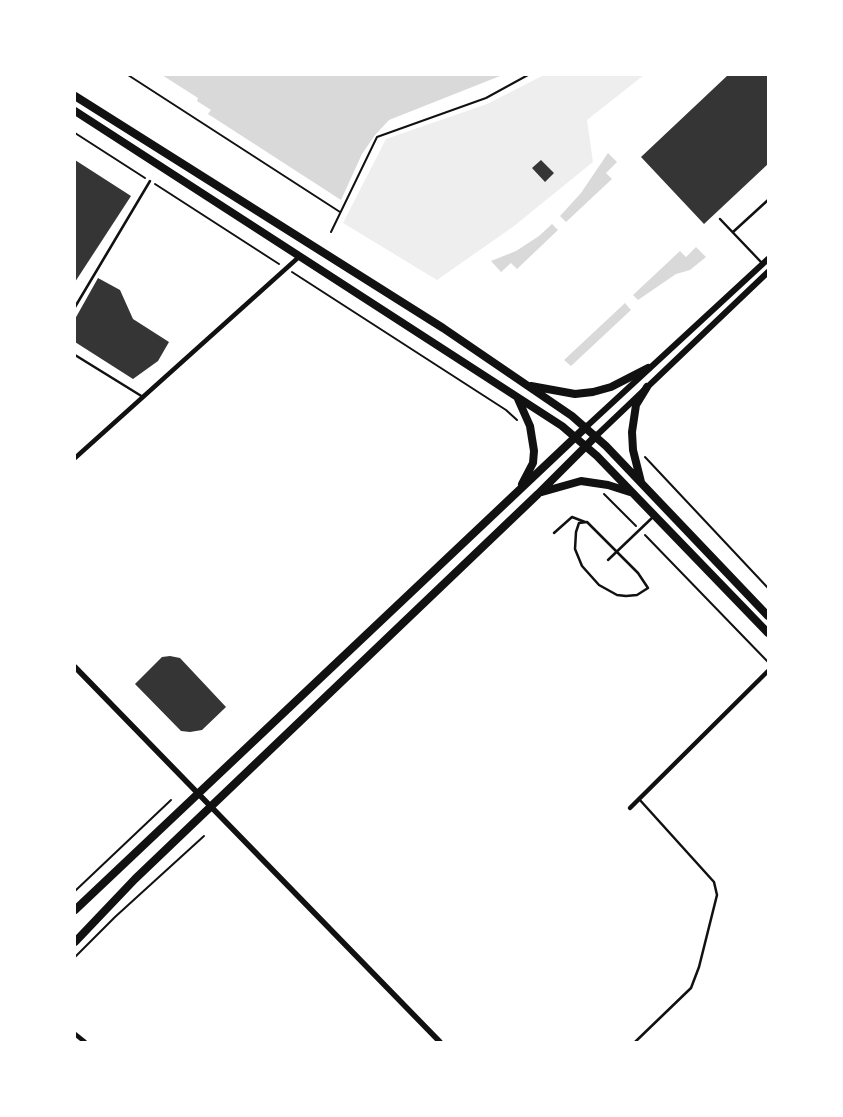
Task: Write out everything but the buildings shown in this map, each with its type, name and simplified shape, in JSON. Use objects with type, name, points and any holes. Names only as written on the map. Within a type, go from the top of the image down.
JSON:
[{"type":"main road","points":[[75,96],[443,328],[586,427],[768,616]]},
{"type":"main road","points":[[75,111],[576,437],[655,515],[768,633]]},
{"type":"main road","points":[[75,910],[518,490],[765,261]]},
{"type":"main road","points":[[75,942],[115,899],[768,272]]},
{"type":"main road","points":[[526,384],[563,392],[592,392],[612,387],[648,368]]},
{"type":"main road","points":[[642,484],[633,450],[632,432],[636,405],[647,387]]},
{"type":"main road","points":[[517,397],[530,426],[534,451],[532,463],[518,490]]},
{"type":"main road","points":[[538,494],[581,481],[608,485],[634,494]]},
{"type":"street","points":[[75,458],[300,256]]},
{"type":"street","points":[[75,667],[199,792],[440,1042]]},
{"type":"street","points":[[630,808],[768,672]]},
{"type":"street","points":[[75,1034],[85,1042]]},
{"type":"lane","points":[[75,307],[150,181]]},
{"type":"lane","points":[[733,232],[768,200]]},
{"type":"lane","points":[[720,219],[765,261]]},
{"type":"lane","points":[[75,355],[143,397]]},
{"type":"lane","points":[[608,560],[655,515]]},
{"type":"lane","points":[[554,533],[572,517],[587,522],[638,573],[648,588],[637,595],[626,596],[618,595],[599,585],[582,566],[575,549],[576,532],[579,523],[587,522]]},
{"type":"lane","points":[[635,1042],[690,988],[699,967],[717,895],[714,882],[639,799]]},
{"type":"path","points":[[128,75],[341,212]]},
{"type":"path","points":[[331,232],[377,136],[486,98],[528,75]]},
{"type":"path","points":[[75,133],[506,410],[521,424]]},
{"type":"path","points":[[642,454],[768,588]]},
{"type":"path","points":[[601,490],[768,662]]},
{"type":"path","points":[[75,891],[171,800]]},
{"type":"path","points":[[75,957],[114,917],[204,836]]},
{"type":"shaded area","points":[[162,75],[500,76],[389,120],[375,135],[362,154],[341,200],[208,114],[211,110],[197,101],[198,98]]},
{"type":"shaded area","points":[[544,75],[644,75],[587,120],[593,162],[514,226],[437,280],[343,223],[386,139],[487,104]]},
{"type":"shaded area","points":[[608,153],[617,162],[606,173],[612,179],[566,222],[560,216],[581,193]]},
{"type":"shaded area","points":[[552,224],[558,230],[517,269],[511,263],[501,272],[491,261],[516,251],[539,236]]},
{"type":"shaded area","points":[[696,247],[706,257],[690,270],[676,274],[638,300],[633,295],[680,251],[686,257]]},
{"type":"shaded area","points":[[625,303],[631,310],[571,366],[564,360]]}]
